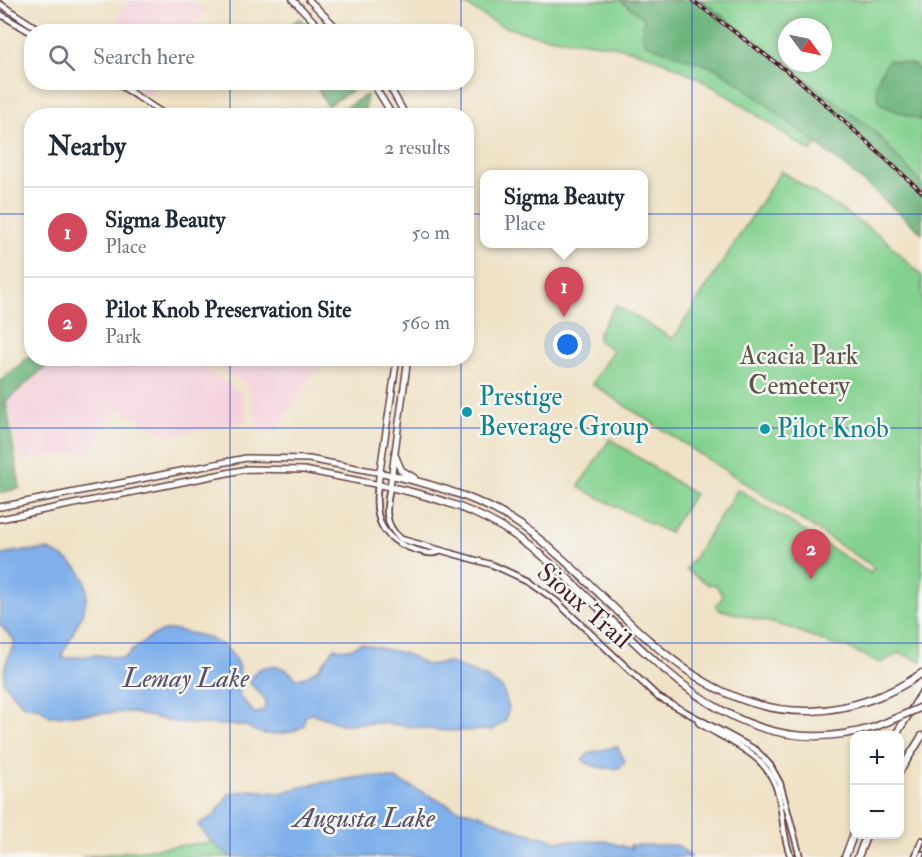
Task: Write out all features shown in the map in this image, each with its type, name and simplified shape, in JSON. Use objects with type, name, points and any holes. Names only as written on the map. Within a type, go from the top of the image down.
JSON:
[{"type":"highway","points":[[293,0],[316,24]]},
{"type":"highway","points":[[309,0],[332,24]]},
{"type":"highway","points":[[377,90],[388,108]]},
{"type":"highway","points":[[391,90],[402,108]]},
{"type":"highway","name":"Sioux Trail","points":[[378,484],[396,366]]},
{"type":"highway","name":"Sioux Trail","points":[[390,487],[407,366]]},
{"type":"highway","points":[[395,456],[405,472],[425,483]]},
{"type":"highway","points":[[0,507],[246,458],[303,458],[425,483],[469,497],[519,524],[548,546],[682,668],[711,687],[738,699],[790,710],[836,708],[876,698],[922,673]]},
{"type":"highway","points":[[0,519],[247,470],[304,470],[378,484],[451,503],[490,520],[516,536],[691,692],[730,717],[760,729],[801,736],[839,735],[875,727],[922,706]]},
{"type":"highway","points":[[898,731],[922,693]]},
{"type":"highway","points":[[904,765],[922,736]]},
{"type":"highway","points":[[846,857],[853,839]]},
{"type":"highway","points":[[858,857],[865,839]]},
{"type":"main road","points":[[0,4],[31,24]]},
{"type":"main road","points":[[0,14],[24,28]]},
{"type":"main road","points":[[128,90],[155,108]]},
{"type":"main road","name":"Sioux Trail","points":[[378,484],[376,500],[378,518],[391,538],[433,555],[439,552]]},
{"type":"main road","name":"Sioux Trail","points":[[390,487],[387,517],[392,531],[408,543],[501,568],[536,585],[645,686],[746,749],[766,767],[777,790],[791,857]]},
{"type":"main road","name":"Sioux Trail","points":[[690,716],[743,742],[765,759],[780,783],[800,857]]},
{"type":"main road","points":[[915,857],[922,840]]},
{"type":"shaded area","points":[[129,0],[190,0],[205,10],[195,24],[113,24]]},
{"type":"shaded area","points":[[139,90],[153,90],[149,96]]},
{"type":"shaded area","points":[[49,366],[201,366],[242,393],[247,421],[166,436],[118,409],[91,451],[21,460],[7,401]]},
{"type":"shaded area","points":[[215,366],[318,366],[275,433],[259,433],[248,386]]},
{"type":"green space","points":[[459,0],[922,0],[922,188],[839,109],[811,152],[734,100],[672,65],[631,50],[531,34],[490,20]]},
{"type":"green space","points":[[620,0],[701,0],[778,58],[778,72],[796,72],[873,130],[922,184],[922,233],[847,168],[735,80],[717,69],[646,44],[642,34],[644,18]]},
{"type":"green space","points":[[300,18],[306,24],[291,24]]},
{"type":"green space","points":[[889,60],[914,65],[922,72],[922,121],[881,105],[876,86]]},
{"type":"green space","points":[[319,90],[352,90],[327,106]]},
{"type":"green space","points":[[367,95],[365,108],[344,108]]},
{"type":"green space","name":"Acacia Park Cemetery","points":[[781,171],[880,235],[922,276],[922,662],[900,653],[880,663],[846,647],[833,645],[791,628],[718,609],[716,605],[723,597],[716,585],[709,585],[686,570],[738,489],[870,573],[874,567],[592,384],[613,350],[598,340],[598,334],[616,305],[673,339]]},
{"type":"green space","points":[[24,361],[24,366],[47,366],[6,401],[20,488],[0,493],[0,381]]},
{"type":"green space","points":[[610,439],[694,494],[669,533],[578,487]]},
{"type":"green space","points":[[212,842],[232,857],[82,857]]},
{"type":"water","name":"Lemay Lake","points":[[48,550],[78,568],[87,590],[81,616],[63,651],[63,658],[97,655],[124,658],[145,640],[164,631],[175,630],[202,636],[222,645],[236,660],[239,670],[239,695],[255,714],[264,710],[266,700],[249,682],[258,670],[264,667],[278,667],[291,673],[296,679],[309,675],[318,668],[334,648],[350,649],[361,643],[403,653],[425,665],[448,662],[487,678],[503,689],[509,708],[505,721],[492,730],[446,731],[382,723],[341,724],[311,713],[305,717],[304,726],[298,729],[291,732],[267,734],[247,726],[180,723],[128,712],[50,716],[38,707],[24,706],[4,683],[5,666],[15,641],[0,625],[0,556],[17,551]]},
{"type":"water","points":[[617,746],[625,761],[619,768],[594,766],[582,759],[590,753]]},
{"type":"water","name":"Augusta Lake","points":[[369,776],[395,779],[457,809],[480,814],[519,831],[558,841],[605,841],[632,849],[630,845],[677,845],[691,857],[232,857],[212,842],[198,825],[215,815],[229,794],[251,790],[280,793],[312,784]]},
{"type":"railway","points":[[692,0],[800,81],[922,192]]},
{"type":"place","name":"Sigma Beauty","points":[[564,317]]},
{"type":"place","name":"Prestige Beverage Group","points":[[467,412]]},
{"type":"place","name":"Pilot Knob","points":[[765,429]]},
{"type":"place","name":"Pilot Knob Preservation Site","points":[[811,579]]}]
